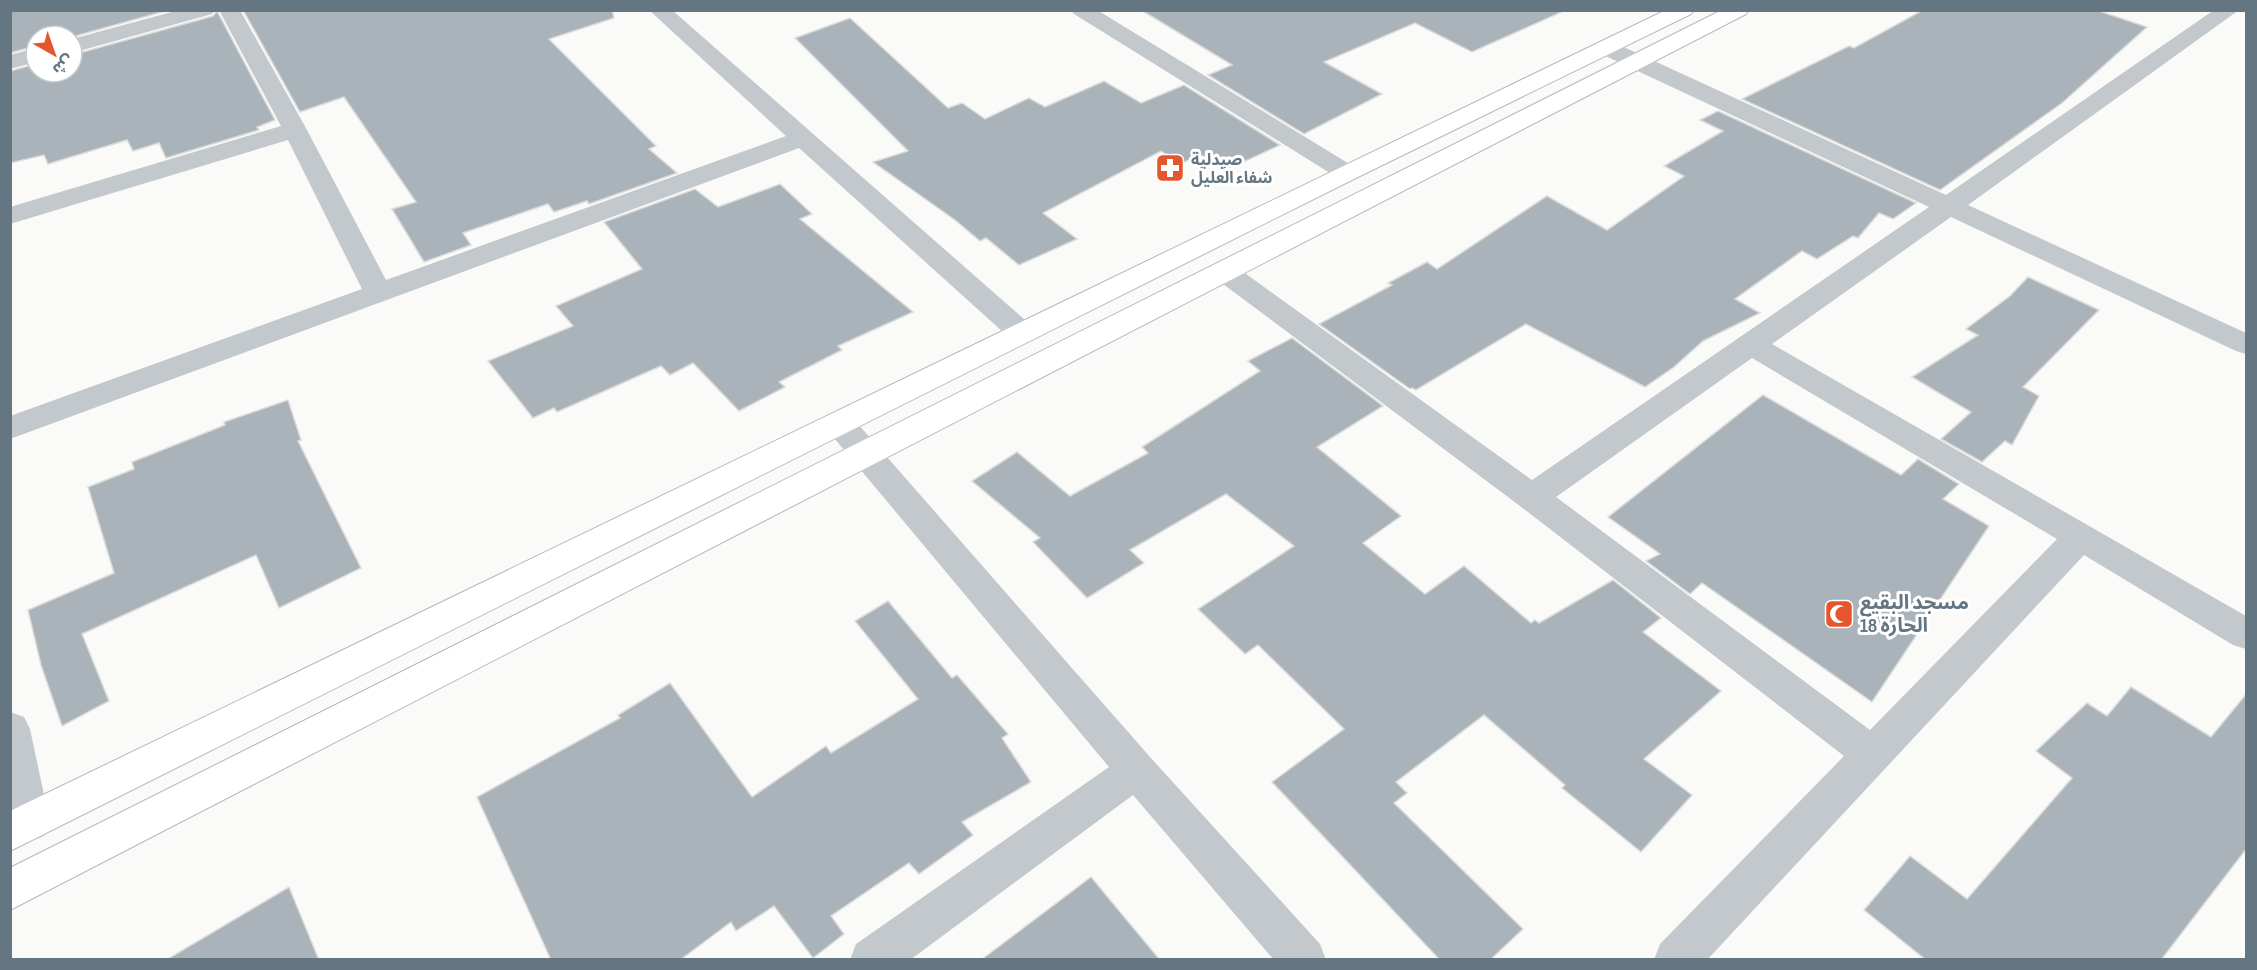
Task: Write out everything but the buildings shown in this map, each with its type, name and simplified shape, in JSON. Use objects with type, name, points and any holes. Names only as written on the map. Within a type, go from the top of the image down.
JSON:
[{"type":"main road","points":[[20,827],[1347,173],[1684,10]]},
{"type":"main road","points":[[10,890],[1739,10]]},
{"type":"street","points":[[84,43],[205,10]]},
{"type":"street","points":[[229,10],[295,130],[378,292]]},
{"type":"street","points":[[659,10],[1023,334]]},
{"type":"street","points":[[1081,10],[1347,173]]},
{"type":"street","points":[[1532,497],[1948,206],[2227,15]]},
{"type":"street","points":[[1606,48],[2247,344]]},
{"type":"street","points":[[10,216],[295,130]]},
{"type":"street","points":[[10,428],[802,138]]},
{"type":"street","points":[[1225,272],[1532,497],[1873,755]]},
{"type":"street","points":[[1751,344],[2079,538],[2247,634]]},
{"type":"street","points":[[840,424],[1136,770],[1304,960]]},
{"type":"street","points":[[1677,960],[2079,538]]},
{"type":"street","points":[[10,729],[20,827]]},
{"type":"street","points":[[872,960],[1136,770]]},
{"type":"place","name":"صيدلية شفاء العليل","points":[[1170,168]]},
{"type":"place","name":"مسجد البقيع الحارة 18","points":[[1839,614]]}]
